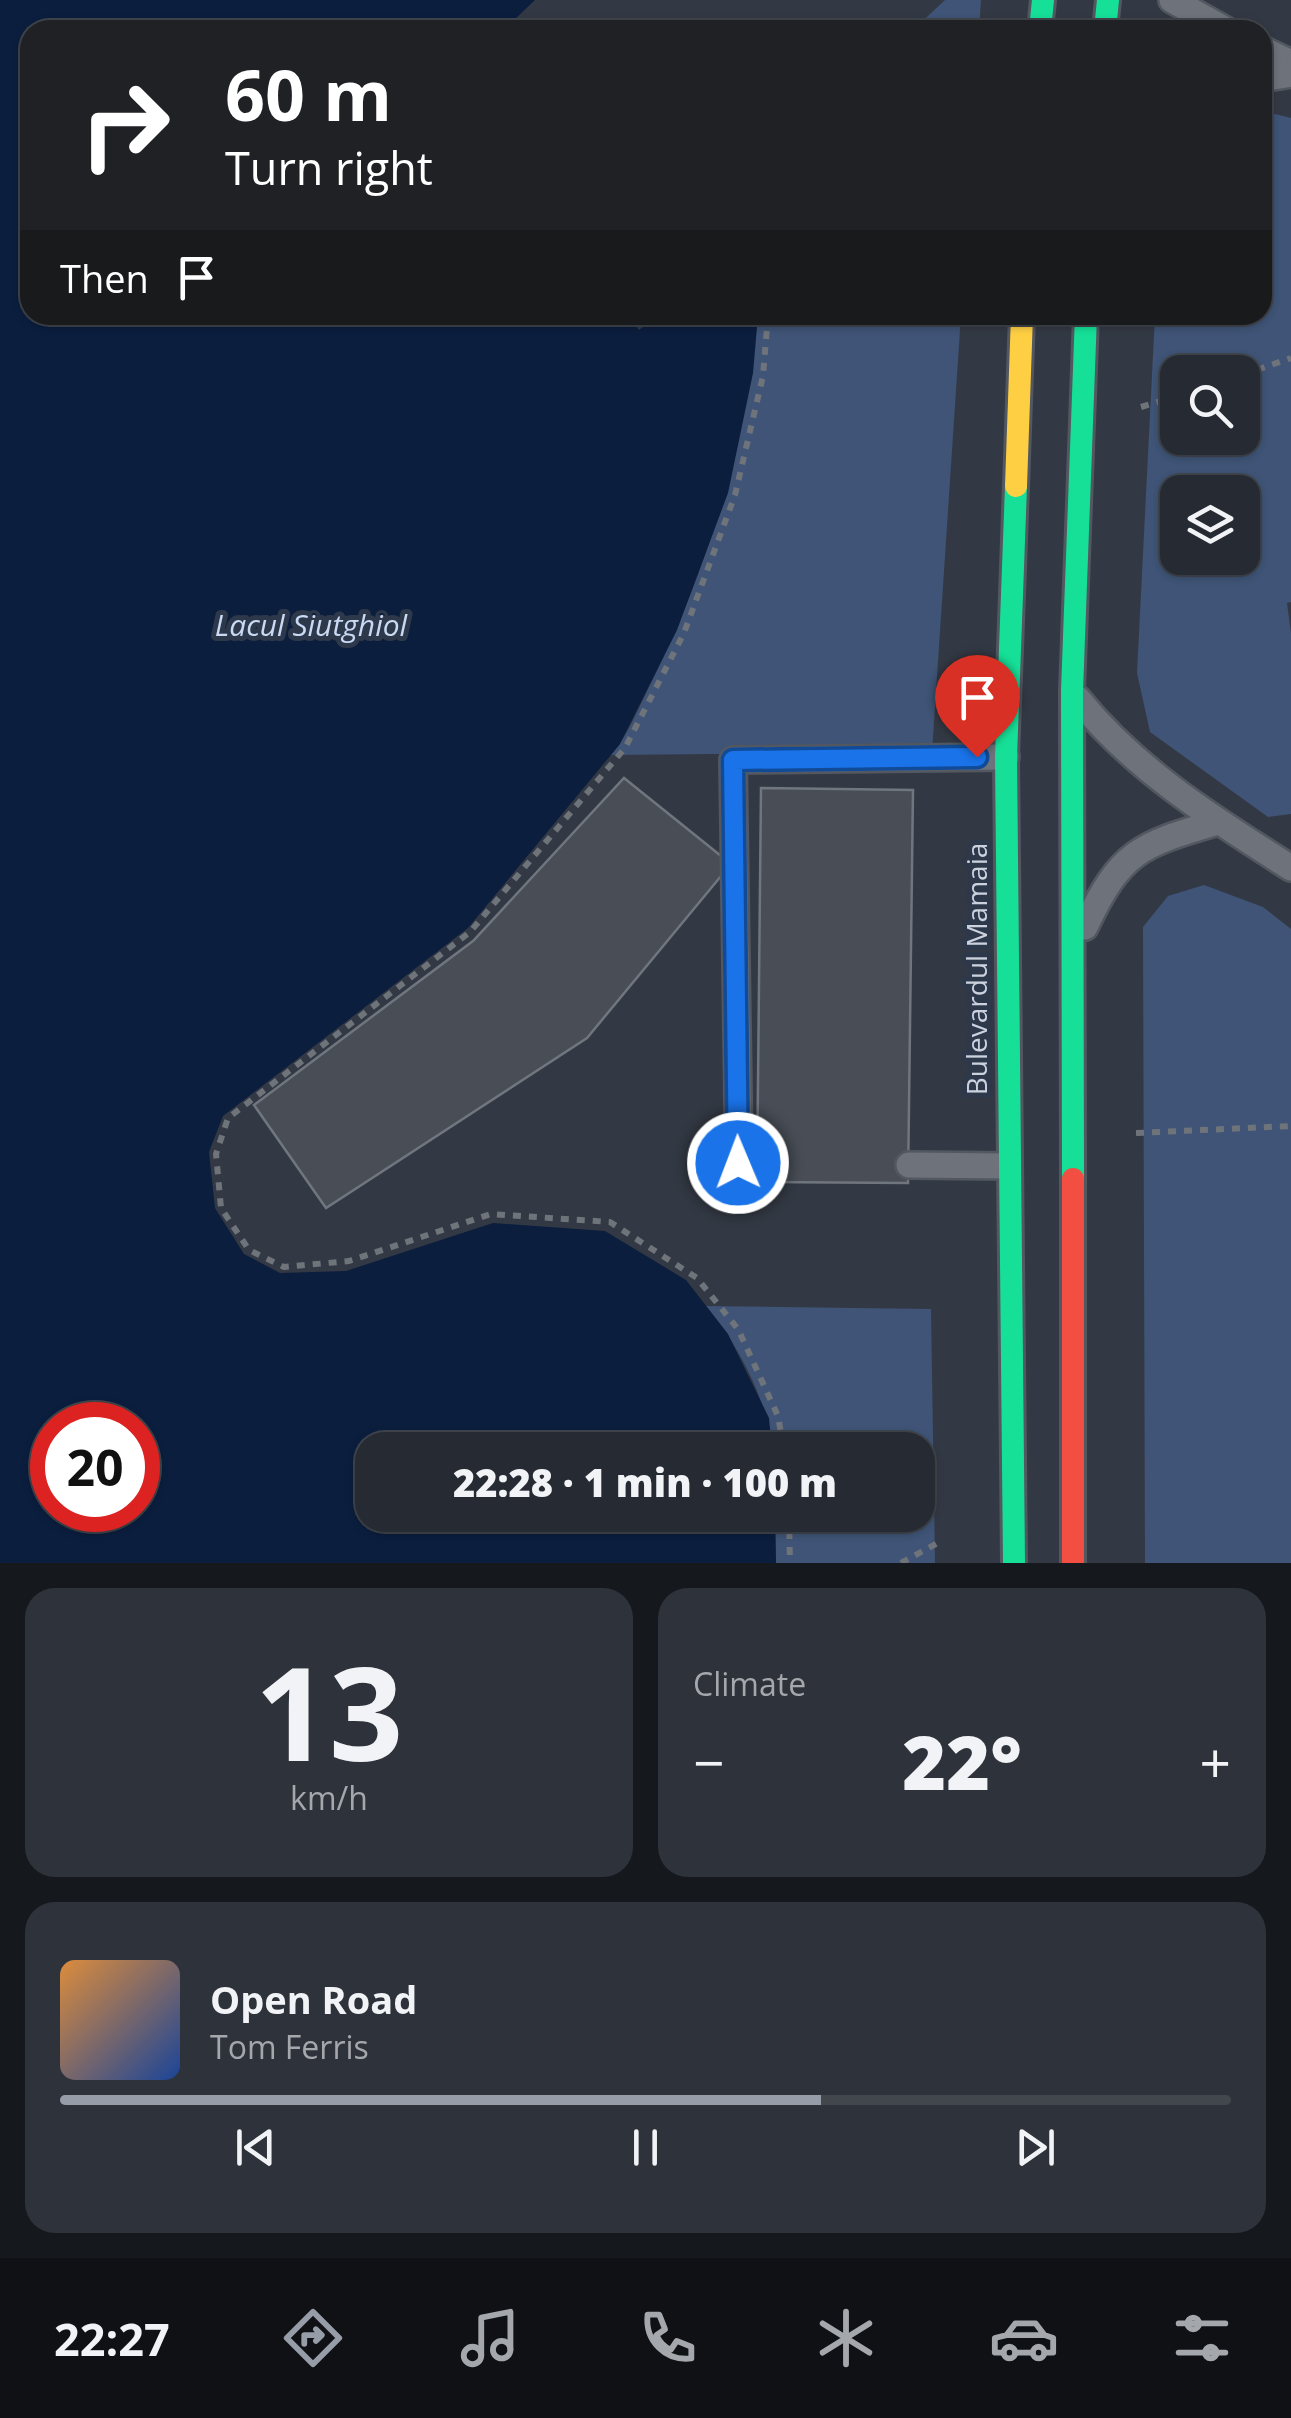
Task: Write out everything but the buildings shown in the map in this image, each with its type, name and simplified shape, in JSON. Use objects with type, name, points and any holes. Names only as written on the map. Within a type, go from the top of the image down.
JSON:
[{"type":"main road","name":"Bulevardul Mamaia","points":[[1014,1563],[1006,757],[1022,325]]},
{"type":"main road","points":[[1073,1563],[1072,691],[1086,325]]},
{"type":"lane","points":[[1172,0],[1208,20]]},
{"type":"lane","points":[[1072,691],[1107,735],[1218,822],[1291,868]]},
{"type":"lane","points":[[757,1163],[738,1163],[733,760],[1006,757]]},
{"type":"lane","points":[[1070,956],[1108,880],[1151,842],[1218,822]]},
{"type":"lane","points":[[909,1165],[1008,1166]]},
{"type":"path","points":[[767,325],[763,376],[735,496],[684,633],[625,748],[470,932],[228,1118],[216,1154],[221,1208],[249,1250],[284,1267],[349,1262],[491,1214],[610,1222],[697,1278],[738,1330],[778,1416],[781,1432]]},
{"type":"path","points":[[1260,369],[1291,358]]},
{"type":"path","points":[[1141,407],[1160,401]]},
{"type":"path","points":[[1136,1132],[1291,1126]]},
{"type":"path","points":[[790,1532],[790,1563]]},
{"type":"path","points":[[900,1563],[943,1540]]},
{"type":"shaded area","points":[[945,0],[981,0],[980,20],[924,20]]},
{"type":"shaded area","points":[[1272,113],[1291,118],[1291,602],[1287,603],[1291,633],[1291,814],[1268,817],[1150,732],[1137,673],[1154,325],[1272,325]]},
{"type":"shaded area","points":[[757,325],[960,325],[932,752],[611,755],[628,729],[691,593],[722,503]]},
{"type":"shaded area","points":[[1204,885],[1263,907],[1291,929],[1291,1563],[1145,1563],[1143,927],[1168,896]]},
{"type":"shaded area","points":[[706,1306],[931,1309],[933,1432],[769,1432],[758,1392],[730,1338]]},
{"type":"shaded area","points":[[775,1532],[935,1532],[935,1563],[776,1563]]},
{"type":"water","name":"Lacul Siutghiol","points":[[0,0],[535,0],[514,20],[20,20],[20,325],[635,325],[639,330],[646,325],[757,325],[753,373],[728,493],[677,630],[620,744],[468,928],[223,1116],[209,1152],[215,1208],[244,1254],[280,1273],[346,1271],[493,1223],[605,1231],[686,1280],[728,1334],[769,1418],[770,1432],[355,1432],[355,1532],[775,1532],[776,1563],[0,1563]]},
{"type":"traffic: fast","points":[[1041,20],[1043,0]]},
{"type":"traffic: fast","points":[[1106,20],[1108,0]]},
{"type":"traffic: fast","points":[[1073,1179],[1072,691],[1086,325]]},
{"type":"traffic: fast","points":[[1014,1563],[1006,757],[1016,486]]},
{"type":"traffic: slow","points":[[1016,486],[1022,325]]},
{"type":"traffic: jam","points":[[1073,1179],[1073,1563]]},
{"type":"route","points":[[738,1163],[733,760],[977,757]]}]
